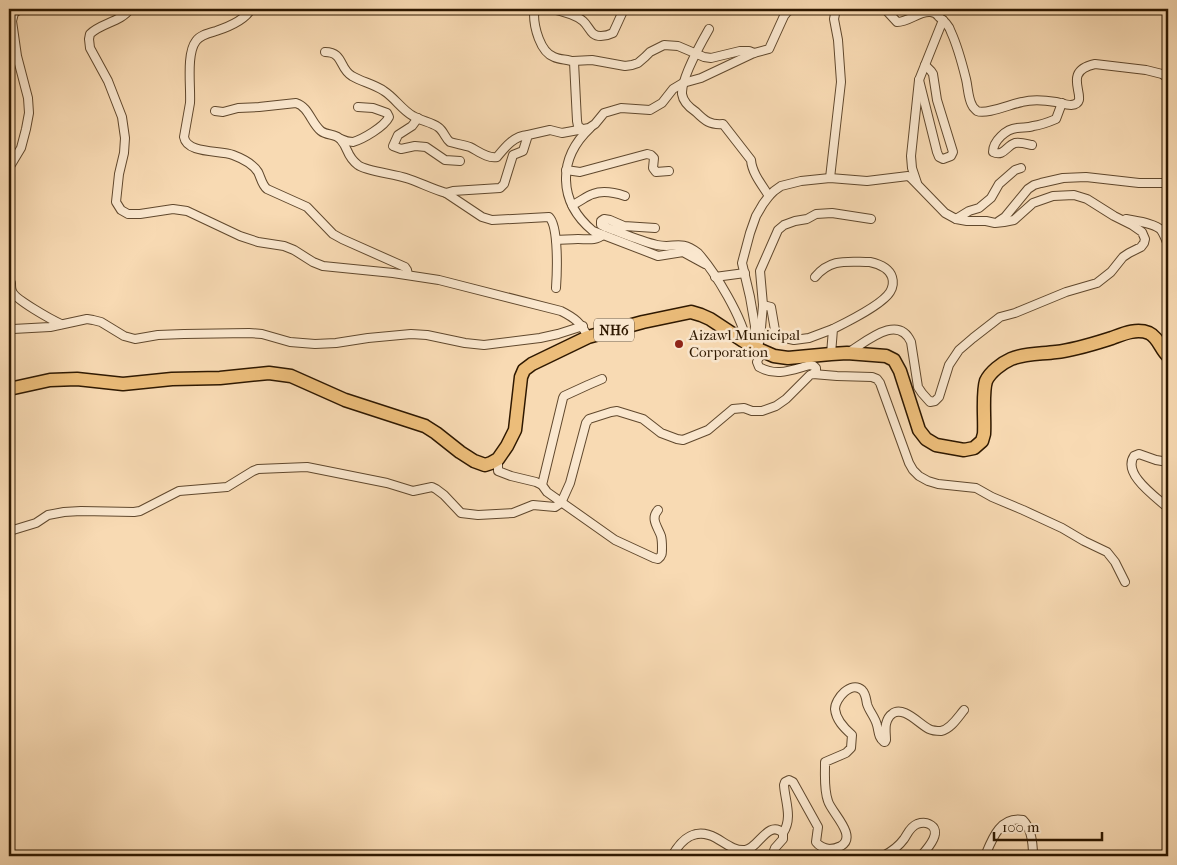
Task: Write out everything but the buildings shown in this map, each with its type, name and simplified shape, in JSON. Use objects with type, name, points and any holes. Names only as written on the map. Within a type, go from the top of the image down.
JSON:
[{"type":"highway","name":"NH6","points":[[498,459],[515,430],[519,387],[524,370],[586,332],[691,312],[701,314],[755,348],[774,356],[788,358],[847,353],[886,356],[894,360],[900,371],[919,430],[926,439],[936,445],[964,450],[974,448],[982,441],[984,434],[984,392],[986,381],[1000,364],[1012,358],[1029,354],[1081,348],[1130,332],[1150,333],[1168,356]]},
{"type":"highway","points":[[9,389],[50,380],[77,379],[123,384],[172,379],[220,378],[269,372],[291,376],[345,400],[425,426],[474,461],[485,465],[498,459]]},
{"type":"street","points":[[9,168],[21,148],[29,113],[28,98],[17,56],[12,21],[14,13],[20,9]]},
{"type":"street","points":[[130,9],[118,19],[95,29],[90,34],[89,39],[90,48],[108,80],[122,117],[124,153],[119,174],[116,202],[120,210],[128,214],[174,209],[187,211],[225,230],[249,239],[284,246],[294,250],[323,266],[439,280],[561,311],[573,317],[586,332]]},
{"type":"street","points":[[251,9],[242,19],[199,38],[194,45],[191,53],[190,103],[184,141],[195,148],[225,153],[246,161],[256,169],[264,187],[307,207],[333,234],[342,240],[403,265],[408,275]]},
{"type":"street","points":[[544,9],[537,10],[534,14],[535,29],[545,49],[554,58],[573,61],[592,60],[625,66],[638,63],[650,52],[664,46],[678,46],[704,58],[740,51],[754,53]]},
{"type":"street","points":[[552,9],[575,16],[583,21],[592,34],[596,36],[611,35],[624,9]]},
{"type":"street","points":[[708,267],[683,252],[658,256],[593,231],[586,225],[569,200],[566,170],[572,153],[582,136],[604,114],[621,108],[646,111],[653,109],[662,103],[672,89],[683,83],[701,78],[754,53],[769,49],[784,16],[793,9]]},
{"type":"street","points":[[830,178],[840,82],[838,40],[834,19],[836,9]]},
{"type":"street","points":[[885,9],[897,22],[903,22],[931,11],[943,20],[951,31],[962,65],[971,104],[976,110],[983,112],[1023,102],[1042,100],[1071,105],[1079,101],[1080,98],[1076,81],[1078,74],[1082,68],[1095,64],[1146,70],[1162,74],[1168,78]]},
{"type":"street","points":[[918,184],[912,168],[911,156],[919,80],[943,20]]},
{"type":"street","points":[[709,29],[695,53],[683,83],[682,93],[684,100],[704,120],[715,124],[723,124],[751,160],[751,166],[755,174],[769,196]]},
{"type":"street","points":[[325,52],[337,55],[350,76],[384,90],[411,115],[436,125],[448,141],[468,146],[492,158],[497,157],[511,141],[518,137],[550,130],[562,133],[592,126]]},
{"type":"street","points":[[573,61],[577,121],[578,126],[582,129]]},
{"type":"street","points":[[919,80],[939,157],[943,159],[952,156],[953,152],[937,100],[933,74],[924,65]]},
{"type":"street","points":[[1032,145],[1019,142],[1001,153],[996,154],[993,152],[993,148],[999,138],[1010,130],[1040,125],[1056,118],[1062,103]]},
{"type":"street","points":[[215,111],[223,112],[238,108],[301,104],[322,132],[336,135],[346,142],[352,142],[385,124],[389,117],[387,113],[373,108],[358,107]]},
{"type":"street","points":[[418,118],[412,126],[398,135],[392,146],[401,149],[415,146],[426,147],[445,160],[460,161]]},
{"type":"street","points":[[446,194],[453,191],[502,187],[513,155],[523,151],[528,135]]},
{"type":"street","points":[[341,139],[349,157],[359,167],[406,178],[446,194],[492,220],[551,218],[556,240],[556,288]]},
{"type":"street","points":[[566,170],[580,172],[647,154],[654,158],[653,170],[656,172],[669,171]]},
{"type":"street","points":[[956,219],[969,211],[979,208],[991,198],[999,184],[1015,170],[1021,168]]},
{"type":"street","points":[[755,348],[755,326],[742,262],[756,216],[769,196],[781,186],[801,181],[830,178],[866,181],[905,176],[918,184],[945,213],[956,219],[995,223],[1014,220],[1033,203],[1053,196],[1074,195],[1087,199],[1132,225],[1142,232],[1145,239],[1141,247],[1123,257],[1111,272],[1097,284],[1066,292],[1015,313],[1000,317],[972,338],[949,366],[939,397],[935,401],[930,402],[918,387],[911,342],[904,332],[894,329],[880,333],[847,353]]},
{"type":"street","points":[[995,223],[1005,217],[1028,189],[1041,182],[1063,178],[1086,177],[1138,183],[1168,183]]},
{"type":"street","points":[[572,205],[599,192],[625,196]]},
{"type":"street","points":[[755,348],[760,339],[763,305],[760,270],[780,227],[807,219],[816,214],[832,213],[871,219]]},
{"type":"street","points":[[1114,216],[1158,227],[1162,230],[1168,245]]},
{"type":"street","points":[[9,533],[36,523],[48,515],[81,511],[140,511],[179,491],[227,487],[253,471],[258,470],[307,468],[387,483],[413,491],[432,487],[444,495],[461,512],[478,515],[513,513],[534,505],[554,507],[561,503],[570,483],[586,423],[589,419],[617,411],[643,419],[661,433],[683,440],[708,430],[733,409],[744,408],[752,411],[762,411],[776,406],[786,399],[816,371],[816,368],[810,365],[776,373],[759,367],[757,362],[759,357],[743,330],[727,294],[702,258],[692,249],[678,244],[657,245],[605,227],[601,225],[601,221],[604,219],[624,226],[655,228]]},
{"type":"street","points":[[556,240],[588,240],[599,238],[603,234]]},
{"type":"street","points":[[763,305],[771,307],[776,336],[794,340],[809,338],[852,320],[885,298],[893,286],[891,274],[886,268],[870,262],[833,263],[821,270],[815,277]]},
{"type":"street","points":[[716,277],[745,273]]},
{"type":"street","points":[[11,283],[12,292],[17,298],[61,324]]},
{"type":"street","points":[[9,328],[42,328],[87,319],[101,322],[124,336],[135,339],[176,334],[249,333],[262,334],[290,342],[315,344],[411,334],[484,345],[558,334],[586,332]]},
{"type":"street","points":[[831,354],[833,329]]},
{"type":"street","points":[[813,374],[872,377],[877,379],[909,463],[919,476],[938,484],[976,488],[1062,528],[1084,542],[1107,552],[1115,562],[1125,582]]},
{"type":"street","points":[[542,485],[562,398],[602,379]]},
{"type":"street","points":[[1168,462],[1139,454],[1131,460],[1134,475],[1168,508]]},
{"type":"street","points":[[498,459],[498,471],[542,485],[547,492],[561,503],[615,540],[658,559],[662,552],[662,538],[654,518],[658,510]]},
{"type":"street","points":[[772,856],[775,848],[783,839],[783,833],[788,821],[784,785],[789,780],[793,782],[818,827],[816,842],[818,845],[831,849],[844,843],[846,833],[828,803],[825,762],[846,753],[850,748],[852,734],[841,724],[835,710],[839,698],[849,688],[858,688],[866,696],[868,707],[877,724],[879,737],[884,742],[886,723],[895,712],[902,711],[928,728],[940,731],[950,726],[964,710]]},
{"type":"street","points":[[984,856],[1002,824],[1016,819],[1023,820],[1029,829],[1033,856]]},
{"type":"street","points":[[882,856],[898,846],[916,824],[929,824],[934,828],[935,835],[932,843],[920,856]]},
{"type":"street","points":[[672,856],[685,838],[695,834],[706,834],[730,847],[744,850],[750,849],[760,838],[773,829],[783,833]]},
{"type":"place","name":"Aizawl Municipal Corporation","points":[[679,344]]}]
